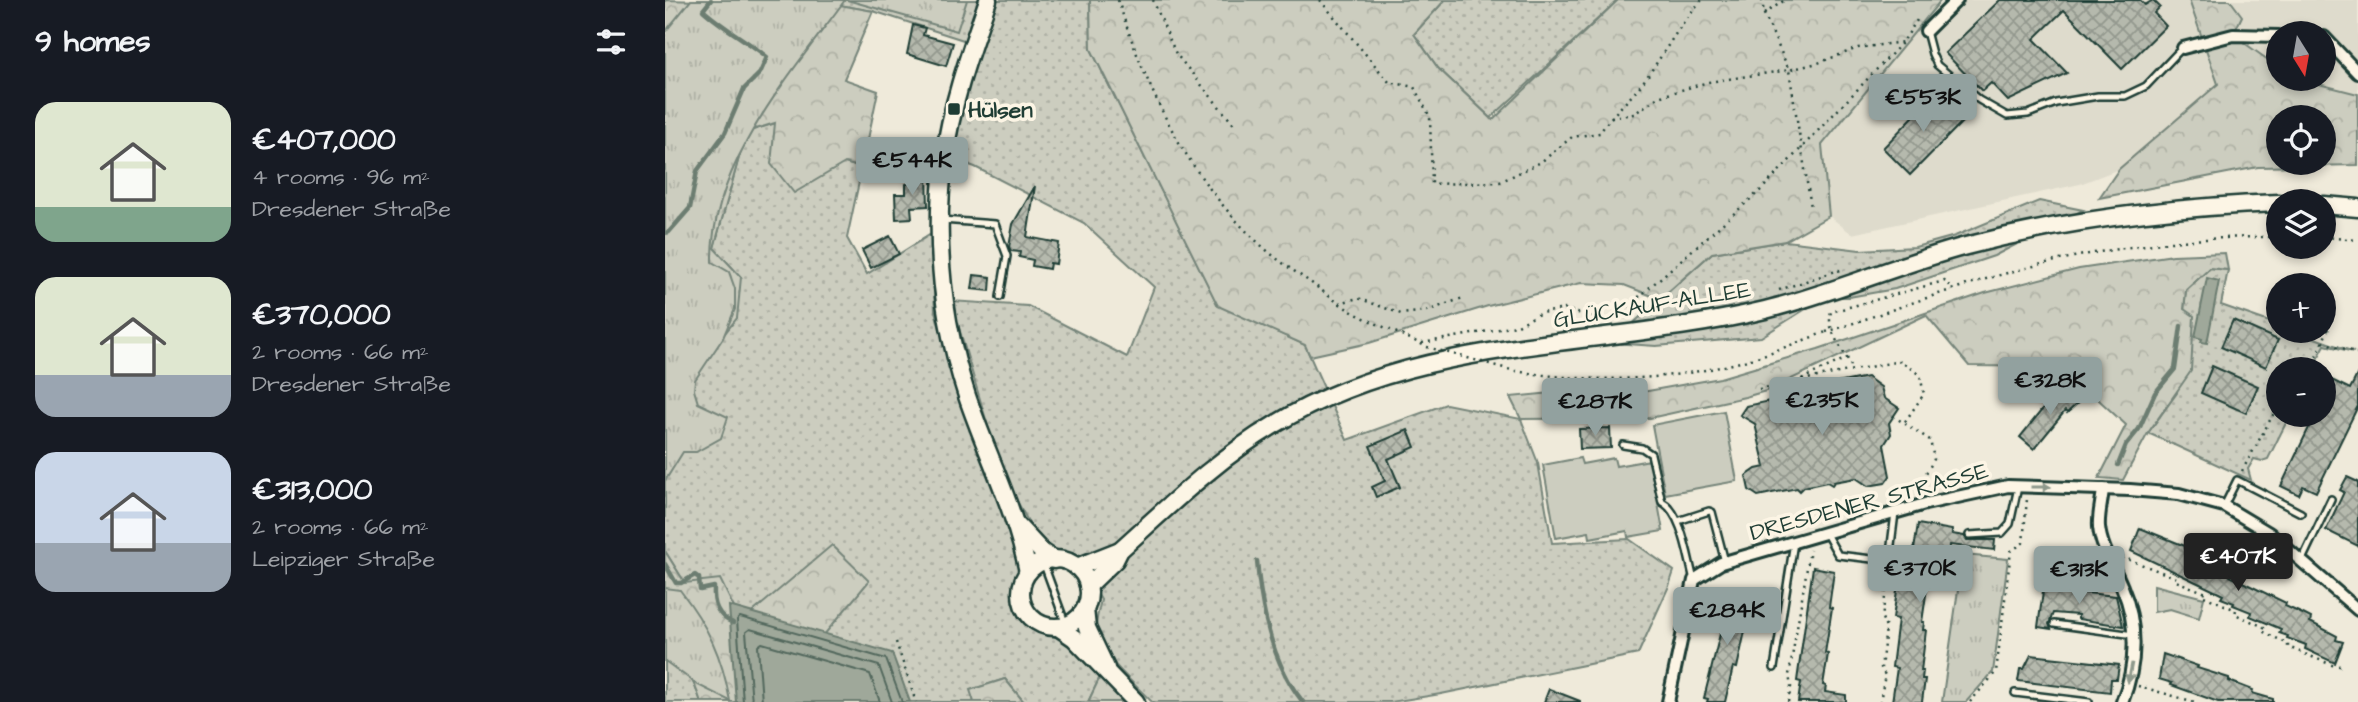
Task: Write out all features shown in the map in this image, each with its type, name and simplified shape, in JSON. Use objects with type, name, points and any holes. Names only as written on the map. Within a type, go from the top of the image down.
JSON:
[{"type":"main road","points":[[988,0],[954,109],[944,157],[939,219],[941,278],[955,352],[967,394],[1015,523],[1028,572],[1022,586],[1025,609],[1042,625],[1062,626],[1077,619],[1085,609]]},
{"type":"main road","name":"GLÜCKAUF-ALLEE","points":[[1088,586],[1115,560],[1120,550],[1218,463],[1275,424],[1338,393],[1401,372],[1473,354],[1692,326],[1768,309],[1963,247],[2039,228],[2136,212],[2266,204]]},
{"type":"main road","points":[[2336,206],[2358,208]]},
{"type":"main road","points":[[1015,523],[1049,561]]},
{"type":"main road","name":"GLÜCKAUF-ALLEE","points":[[1076,567],[1120,550]]},
{"type":"main road","points":[[1028,572],[1049,561],[1070,563],[1084,576],[1088,586],[1085,609],[1087,628],[1106,668]]},
{"type":"main road","points":[[1062,626],[1090,656],[1106,668],[1136,702]]},
{"type":"street","points":[[1926,31],[1957,0]]},
{"type":"street","points":[[2183,48],[2233,35],[2266,36]]},
{"type":"street","points":[[2336,50],[2358,73]]},
{"type":"street","name":"DRESDENER STRASSE","points":[[1695,580],[1725,562],[1925,504],[2008,486],[2103,489],[2179,494],[2224,506],[2253,521],[2358,610]]},
{"type":"street","points":[[2103,489],[2099,526],[2106,551],[2133,617],[2134,653],[2122,702]]},
{"type":"street","points":[[1668,702],[1695,580]]},
{"type":"lane","points":[[1926,31],[1937,65],[1979,100],[2007,116],[2028,114],[2066,101],[2098,96],[2125,96],[2145,86],[2183,48]]},
{"type":"lane","points":[[939,219],[995,224],[1007,256],[1000,297]]},
{"type":"lane","points":[[1623,445],[1651,454],[1661,502],[1670,506],[1678,521],[1695,580]]},
{"type":"lane","points":[[2224,506],[2237,480],[2301,513]]},
{"type":"lane","points":[[1969,536],[2002,533],[2010,524],[2023,487]]},
{"type":"lane","points":[[2302,560],[2331,499]]},
{"type":"lane","points":[[1678,521],[1712,512],[1725,562]]},
{"type":"lane","points":[[1825,532],[1837,555],[1889,561],[1895,513]]},
{"type":"lane","points":[[1773,668],[1794,542]]},
{"type":"lane","points":[[1049,561],[1062,626]]},
{"type":"lane","points":[[2054,624],[2134,635]]},
{"type":"lane","points":[[2015,693],[2089,702]]},
{"type":"path","points":[[1118,0],[1152,93],[1177,139],[1199,175],[1234,217],[1271,254],[1353,312],[1427,347],[1515,371],[1595,379],[1674,376],[1742,362],[1997,276],[2067,258],[2162,243],[2266,236]]},
{"type":"path","points":[[1153,0],[1176,54],[1236,127]]},
{"type":"path","points":[[1320,0],[1389,82],[1414,87],[1430,117],[1432,184],[1500,182],[1541,162],[1572,138],[1600,133],[1610,117],[1634,93],[1671,44],[1688,15],[1702,0]]},
{"type":"path","points":[[1762,0],[1765,14],[1789,70],[1811,207]]},
{"type":"path","points":[[1765,14],[1785,0]]},
{"type":"path","points":[[1618,321],[1627,320],[1625,309],[1762,188],[1903,42],[1917,20],[1936,20]]},
{"type":"path","points":[[1610,117],[1634,114],[1658,97],[1708,82],[1789,70],[1859,48],[1903,42]]},
{"type":"path","points":[[2336,238],[2358,240]]},
{"type":"path","points":[[1778,290],[1839,270],[1845,285]]},
{"type":"path","points":[[1853,370],[1835,337],[1829,318],[1832,312],[1944,281],[1948,283],[1951,291]]},
{"type":"path","points":[[1339,303],[1358,298],[1401,313],[1427,310],[1463,299]]},
{"type":"path","points":[[1420,344],[1516,326],[1541,313],[1565,309],[1609,322]]},
{"type":"path","points":[[2326,343],[2358,353]]},
{"type":"path","points":[[1795,382],[1847,358]]},
{"type":"path","points":[[1759,389],[1901,361],[1920,375],[1924,394],[1904,423]]},
{"type":"path","points":[[1893,416],[1930,440],[1934,459],[1923,476],[1921,485],[1925,504]]},
{"type":"path","points":[[2237,480],[2266,427]]},
{"type":"path","points":[[1970,702],[1996,672],[2011,551],[2023,542],[2023,487]]},
{"type":"path","points":[[1788,702],[1791,687],[1789,675],[1813,536]]},
{"type":"path","points":[[2106,551],[2177,578],[2176,581],[2206,593],[2204,596],[2236,610],[2235,614],[2264,627],[2262,631],[2288,644],[2288,647],[2332,665],[2340,666],[2344,663]]},
{"type":"path","points":[[1880,702],[1885,675],[1881,668],[1886,628],[1882,618],[1889,561]]},
{"type":"path","points":[[896,642],[916,702]]},
{"type":"path","points":[[2128,683],[2195,702]]},
{"type":"shaded area","points":[[1946,0],[2189,0],[2218,84],[2119,169],[2080,184],[1852,234],[1829,216],[1822,145],[1916,29]]},
{"type":"shaded area","points":[[2230,0],[2358,0],[2358,94],[2336,88],[2336,21],[2266,21],[2266,58],[2233,35],[2242,16]]},
{"type":"green space","points":[[665,0],[840,5],[873,11],[844,79],[878,91],[862,168],[845,163],[794,193],[771,164],[775,123],[746,132],[714,248],[741,277],[737,318],[713,348],[665,239]]},
{"type":"green space","points":[[691,0],[845,0],[757,122],[724,191],[715,226],[712,262],[729,272],[735,289],[735,309],[723,338],[695,380],[694,390],[698,403],[728,417],[721,438],[696,452],[683,452],[665,481],[665,32]]},
{"type":"green space","points":[[843,0],[1090,0],[1091,49],[1218,305],[1305,345],[1347,440],[1446,404],[1521,419],[1538,463],[1552,543],[1629,539],[1674,571],[1638,654],[1391,702],[1152,702],[1114,663],[1102,646],[1096,628],[1101,600],[1076,557],[1038,540],[1017,501],[997,457],[951,301],[1028,306],[1127,357],[1154,287],[1084,223],[975,167],[950,158],[962,99],[979,45],[873,11],[839,5]]},
{"type":"green space","points":[[847,0],[967,0],[957,31]]},
{"type":"green space","points":[[1090,0],[1445,0],[1414,34],[1438,68],[1493,120],[1618,0],[1941,0],[1822,145],[1829,216],[1785,241],[1712,253],[1660,299],[1624,285],[1581,283],[1488,306],[1369,343],[1310,356],[1305,345],[1218,306],[1091,49]]},
{"type":"green space","points":[[1445,0],[1618,0],[1491,118],[1438,68],[1414,34]]},
{"type":"green space","points":[[2189,0],[2230,0],[2242,16],[2233,35],[2266,58],[2266,91],[2336,91],[2336,88],[2358,94],[2358,165],[2336,165],[2336,105],[2266,105],[2266,167],[2099,198],[2119,169],[2218,84]]},
{"type":"green space","points":[[776,123],[845,163],[862,168],[847,238],[867,274],[931,234],[935,311],[958,393],[1020,559],[1013,591],[1015,610],[1032,630],[1061,638],[1071,645],[1100,677],[1088,702],[1024,702],[1005,679],[971,690],[974,702],[806,702],[741,622],[685,583],[665,551],[665,254],[741,277],[714,248],[746,132]]},
{"type":"green space","points":[[2039,201],[2083,210],[1994,256],[1895,289],[1849,297],[1825,297],[1761,337],[1656,346],[1611,343],[1712,253],[1786,241],[1860,250],[1915,247],[1955,236]]},
{"type":"green space","points":[[2225,253],[2228,270],[2210,268],[2186,290],[2184,309],[2194,316],[2191,371],[2148,433],[2123,480],[2099,478],[2126,425],[2063,367],[1969,366],[1926,315],[1766,391],[1650,418],[1521,419],[1510,397],[1562,392],[1648,391],[1720,378],[1818,349],[1985,293],[2079,269],[2173,255]]},
{"type":"green space","points":[[2210,268],[2228,270],[2221,305],[2266,321],[2266,343],[2329,343],[2354,352],[2325,345],[2318,357],[2266,357],[2266,427],[2284,427],[2268,459],[2254,459],[2248,469],[2251,480],[2148,433],[2177,393],[2186,290]]},
{"type":"green space","points":[[1724,411],[1737,481],[1665,494],[1652,425]]},
{"type":"green space","points":[[1580,458],[1582,464],[1614,458],[1616,466],[1650,460],[1663,531],[1628,537],[1627,531],[1590,538],[1589,532],[1556,538],[1543,465]]},
{"type":"green space","points":[[832,545],[869,581],[782,685],[806,702],[701,702],[682,663],[665,647],[665,551],[685,583],[720,579],[741,622]]},
{"type":"green space","points":[[1963,555],[2008,559],[1993,672],[1966,702],[1942,702]]},
{"type":"green space","points":[[2154,585],[2204,598],[2199,618],[2170,609],[2154,612]]},
{"type":"green space","points":[[665,588],[680,590],[699,616],[718,656],[730,701],[698,685],[665,661]]},
{"type":"green space","points":[[665,647],[682,663],[701,702],[665,702]]},
{"type":"green space","points":[[1100,677],[1124,702],[1088,702]]},
{"type":"green space","points":[[1005,679],[1024,702],[974,702],[970,690]]},
{"type":"water","points":[[2207,278],[2219,281],[2207,343],[2195,337]]},
{"type":"water","points":[[729,606],[892,653],[910,702],[736,702]]},
{"type":"building","points":[[2000,0],[2140,0],[2145,5],[2153,0],[2160,7],[2154,13],[2166,26],[2122,69],[2064,10],[2034,39],[2067,73],[2008,101],[1991,83],[1982,91],[1945,53]]},
{"type":"building","points":[[913,25],[925,28],[923,35],[953,43],[946,66],[907,54]]},
{"type":"building","points":[[1936,93],[1964,120],[1910,175],[1883,148]]},
{"type":"building","points":[[927,175],[928,206],[911,207],[912,218],[896,219],[895,194],[906,194],[906,184],[912,183],[912,176]]},
{"type":"building","points":[[1035,186],[1027,237],[1059,243],[1056,264],[1050,263],[1049,269],[1032,266],[1033,260],[1019,257],[1020,252],[1011,251],[1009,247],[1013,224]]},
{"type":"building","points":[[890,236],[899,254],[871,268],[862,250]]},
{"type":"building","points":[[974,275],[991,277],[990,291],[972,289]]},
{"type":"building","points":[[2233,320],[2266,335],[2266,343],[2277,343],[2270,357],[2266,357],[2266,367],[2221,347]]},
{"type":"building","points":[[2212,366],[2258,386],[2246,413],[2201,393]]},
{"type":"building","points":[[2358,373],[2358,406],[2316,492],[2303,486],[2299,495],[2281,486],[2309,427],[2336,427],[2336,382],[2350,389]]},
{"type":"building","points":[[1867,377],[1881,387],[1884,398],[1899,408],[1889,423],[1891,434],[1884,445],[1890,476],[1885,483],[1868,486],[1856,478],[1834,482],[1832,485],[1827,482],[1804,487],[1800,491],[1797,488],[1758,496],[1749,490],[1746,476],[1765,467],[1755,424],[1740,415],[1746,406],[1814,392],[1818,387]]},
{"type":"building","points":[[2069,386],[2082,399],[2067,413],[2065,411],[2034,449],[2020,437],[2041,411]]},
{"type":"building","points":[[1610,428],[1611,448],[1580,449],[1579,429]]},
{"type":"building","points":[[1408,430],[1415,447],[1388,459],[1400,487],[1376,497],[1372,487],[1385,481],[1370,446]]},
{"type":"building","points":[[2347,477],[2358,482],[2358,546],[2326,530],[2344,492],[2340,490]]},
{"type":"building","points":[[1918,524],[1952,530],[1952,534],[1964,536],[1967,540],[1995,540],[1994,550],[1950,545],[1945,576],[1929,574],[1922,622],[1923,630],[1926,630],[1921,671],[1922,679],[1925,679],[1922,702],[1892,702],[1897,668],[1892,667],[1898,619],[1893,618],[1900,570],[1907,571],[1909,556],[1913,556]]},
{"type":"building","points":[[2140,528],[2185,546],[2202,559],[2232,573],[2230,576],[2286,603],[2285,606],[2311,618],[2310,622],[2337,636],[2336,640],[2343,642],[2335,663],[2305,649],[2306,645],[2279,633],[2281,629],[2250,616],[2251,612],[2221,598],[2223,595],[2131,551]]},
{"type":"building","points":[[1813,567],[1834,571],[1823,685],[1826,686],[1825,692],[1846,695],[1846,702],[1798,702],[1801,682],[1797,681]]},
{"type":"building","points":[[2049,585],[2067,587],[2067,591],[2116,596],[2123,626],[2078,619],[2078,615],[2053,613],[2049,624],[2051,629],[2038,627],[2043,591]]},
{"type":"building","points":[[1727,592],[1749,596],[1742,630],[1745,631],[1737,668],[1733,667],[1725,702],[1707,702],[1708,699],[1704,698],[1722,626],[1719,626]]},
{"type":"building","points":[[2163,654],[2229,678],[2229,681],[2253,690],[2252,693],[2273,699],[2273,702],[2218,702],[2171,685],[2172,683],[2159,679]]},
{"type":"building","points":[[2031,655],[2119,665],[2117,679],[2111,679],[2110,692],[2018,681],[2020,669],[2024,669]]},
{"type":"building","points":[[1549,689],[1580,701],[1580,702],[1544,702]]},
{"type":"waterway","points":[[665,233],[669,232],[690,208],[697,171],[725,133],[744,89],[760,73],[767,57],[703,10],[711,0]]},
{"type":"waterway","points":[[2118,465],[2126,445],[2139,429],[2155,393],[2175,369],[2181,326]]},
{"type":"waterway","points":[[1257,561],[1270,635],[1283,671],[1303,702]]},
{"type":"waterway","points":[[665,564],[676,583],[695,575],[699,578],[700,590],[714,587],[717,609],[733,623]]},
{"type":"place","name":"Hülsen","points":[[954,109]]}]
